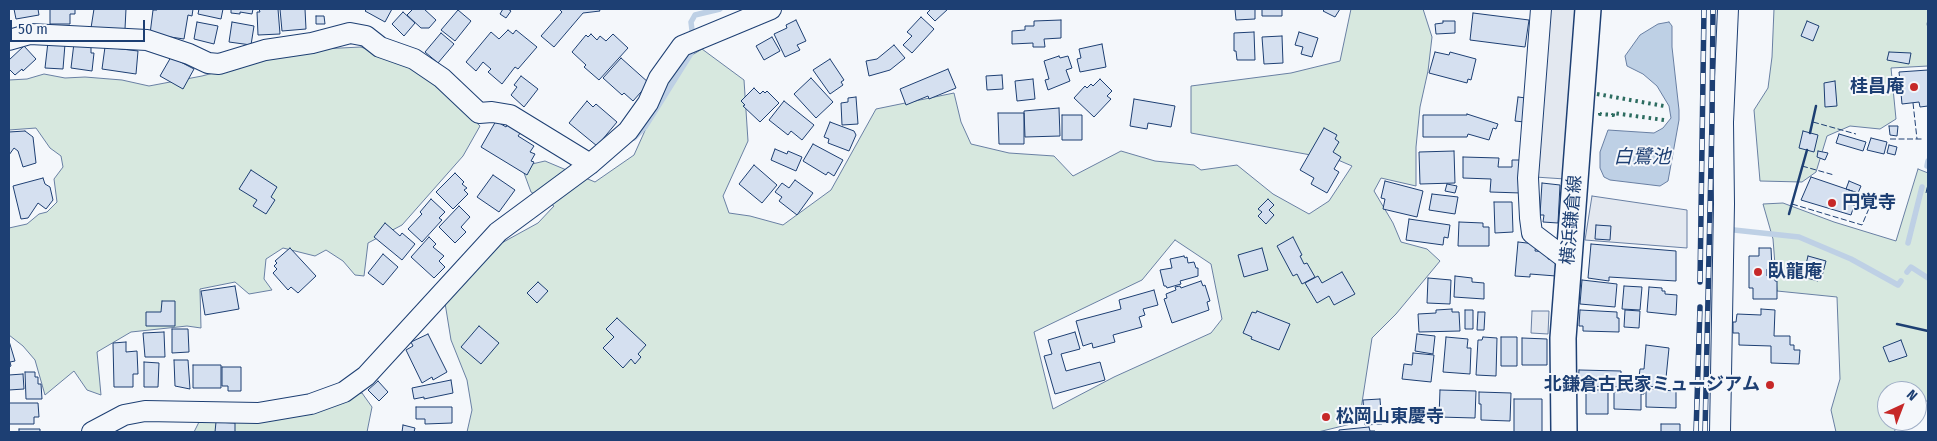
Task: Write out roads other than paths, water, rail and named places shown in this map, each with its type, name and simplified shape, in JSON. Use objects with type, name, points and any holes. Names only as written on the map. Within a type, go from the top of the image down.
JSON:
[{"type":"main road","name":"横浜鎌倉線","points":[[1564,432],[1563,338],[1588,9]]},
{"type":"street","points":[[92,432],[124,415],[145,411],[258,413],[311,404],[344,392],[366,376],[498,232],[590,164],[628,131],[648,103],[659,78],[682,46],[771,9]]},
{"type":"street","points":[[1541,9],[1528,178],[1530,218],[1532,233],[1569,261]]},
{"type":"street","points":[[1720,432],[1724,204],[1723,122],[1728,9]]},
{"type":"street","points":[[11,43],[30,34],[147,40],[189,54],[208,63],[218,64],[265,50],[312,43],[350,33],[366,36],[380,47],[414,59],[442,78],[479,113],[492,112],[510,115],[590,164]]},
{"type":"water","name":"白鷺池","points":[[1669,22],[1672,26],[1672,47],[1679,120],[1668,181],[1660,186],[1610,180],[1604,177],[1600,168],[1600,152],[1608,130],[1654,133],[1663,128],[1671,118],[1669,106],[1657,86],[1643,74],[1627,66],[1625,56],[1640,35],[1658,24]]},
{"type":"waterway","points":[[693,38],[691,22],[695,15],[720,9]]},
{"type":"waterway","points":[[634,138],[645,127],[695,47]]},
{"type":"waterway","points":[[1927,166],[1928,161]]},
{"type":"waterway","points":[[1908,243],[1922,187]]},
{"type":"waterway","points":[[1734,230],[1799,237],[1851,259],[1898,285],[1901,281]]},
{"type":"waterway","points":[[1907,272],[1911,267],[1928,278]]},
{"type":"railway","points":[[1700,282],[1704,9]]},
{"type":"railway","points":[[1705,432],[1713,9]]},
{"type":"railway","points":[[1696,432],[1700,307]]},
{"type":"place","name":"桂昌庵","points":[[1914,87]]},
{"type":"place","name":"円覚寺","points":[[1832,203]]},
{"type":"place","name":"臥龍庵","points":[[1758,272]]},
{"type":"place","name":"北鎌倉古民家ミュージアム","points":[[1770,385]]},
{"type":"place","name":"松岡山東慶寺","points":[[1326,417]]}]
